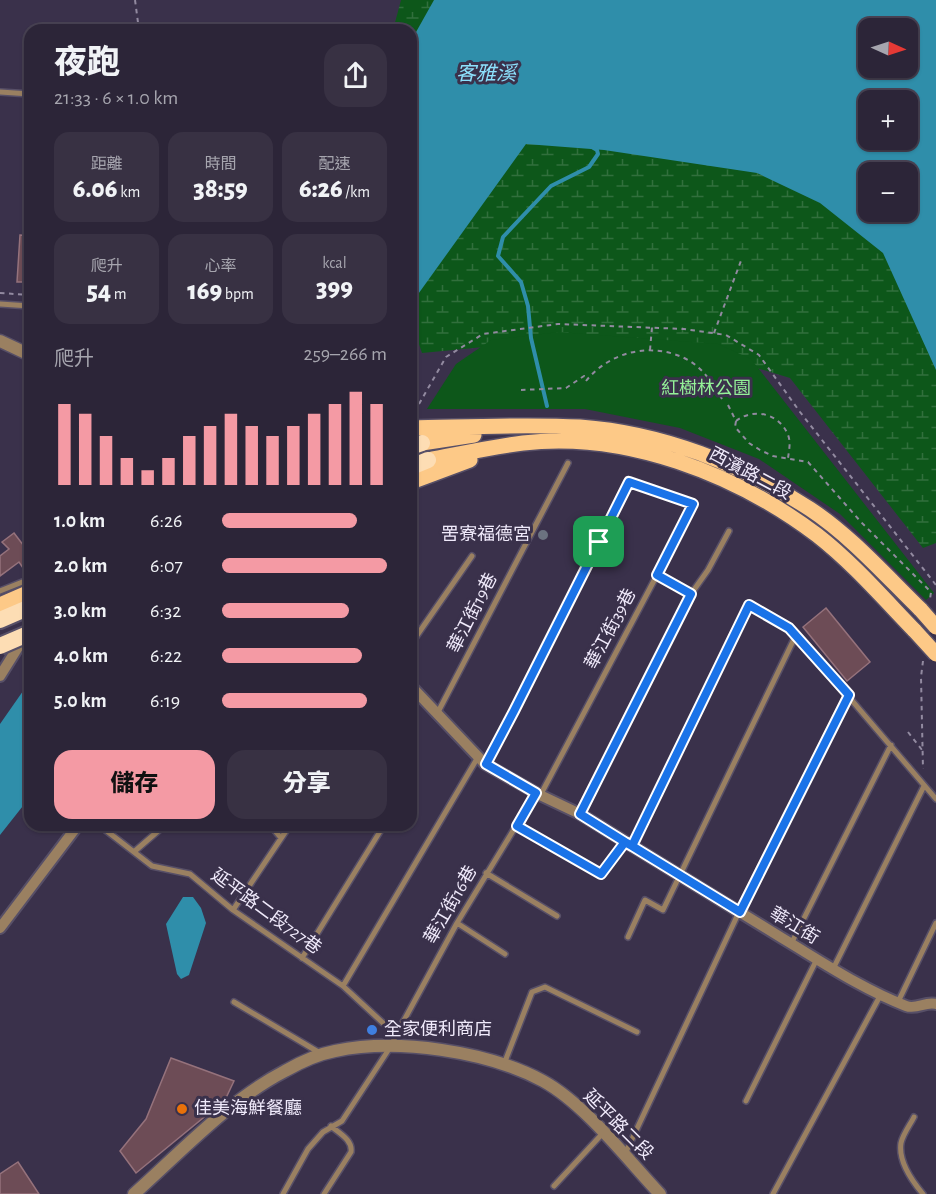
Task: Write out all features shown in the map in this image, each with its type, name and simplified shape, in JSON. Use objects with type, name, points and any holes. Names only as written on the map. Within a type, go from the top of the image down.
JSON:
[{"type":"highway","points":[[417,465],[428,460]]},
{"type":"highway","points":[[0,620],[24,610]]},
{"type":"highway","points":[[0,646],[24,636]]},
{"type":"main road","name":"西濱路二段","points":[[417,445],[527,427]]},
{"type":"main road","name":"西濱路二段","points":[[417,428],[527,427],[599,430],[668,442],[754,476],[820,517],[925,604],[936,627]]},
{"type":"main road","name":"西濱路二段","points":[[428,460],[524,443],[588,442],[663,456],[698,468],[756,495],[817,535],[850,564],[936,654]]},
{"type":"main road","name":"西濱路二段","points":[[417,479],[524,443]]},
{"type":"main road","points":[[0,605],[24,595]]},
{"type":"main road","points":[[0,654],[24,644]]},
{"type":"street","points":[[0,341],[24,352]]},
{"type":"street","points":[[0,676],[24,638]]},
{"type":"street","name":"華江街","points":[[417,692],[482,760],[538,794],[580,814],[880,996],[907,1007],[928,1003],[936,1004]]},
{"type":"street","points":[[0,928],[73,831]]},
{"type":"street","name":"延平路二段","points":[[134,1194],[253,1091],[286,1070],[334,1051],[393,1041],[455,1051],[504,1064],[544,1082],[586,1114],[660,1194]]},
{"type":"lane","points":[[0,92],[24,94]]},
{"type":"lane","points":[[0,304],[24,306]]},
{"type":"lane","name":"華江街19巷","points":[[438,712],[568,463]]},
{"type":"lane","name":"華江街39巷","points":[[482,760],[514,711],[629,482],[693,504],[538,794]]},
{"type":"lane","points":[[580,814],[691,594],[708,570],[729,531]]},
{"type":"lane","points":[[417,635],[472,556]]},
{"type":"lane","points":[[657,575],[691,594]]},
{"type":"lane","points":[[0,591],[24,581]]},
{"type":"lane","points":[[517,826],[601,874],[628,844],[749,605],[789,628],[796,635],[936,799]]},
{"type":"lane","points":[[628,937],[645,900],[663,910],[796,635]]},
{"type":"lane","points":[[624,1156],[740,912],[849,695]]},
{"type":"lane","points":[[791,944],[891,745]]},
{"type":"lane","points":[[343,986],[482,760]]},
{"type":"lane","points":[[833,969],[924,786]]},
{"type":"lane","name":"華江街16巷","points":[[285,1193],[308,1149],[323,1132],[342,1121],[393,1041],[486,873],[538,794]]},
{"type":"lane","name":"延平路二段727巷","points":[[107,831],[152,866],[190,874],[233,910],[343,986],[393,1041]]},
{"type":"lane","points":[[135,851],[158,831]]},
{"type":"lane","points":[[275,831],[281,838]]},
{"type":"lane","points":[[233,910],[286,831]]},
{"type":"lane","points":[[302,958],[380,831]]},
{"type":"lane","points":[[486,873],[557,916]]},
{"type":"lane","points":[[898,1002],[936,923]]},
{"type":"lane","points":[[457,924],[505,954]]},
{"type":"lane","points":[[746,1101],[817,959]]},
{"type":"lane","points":[[504,1064],[532,992],[545,987],[637,1032]]},
{"type":"lane","points":[[773,1194],[880,996]]},
{"type":"lane","points":[[234,1002],[324,1055]]},
{"type":"lane","points":[[914,1118],[901,1141],[901,1153],[912,1181],[923,1194]]},
{"type":"lane","points":[[324,1194],[351,1152],[352,1146],[331,1126]]},
{"type":"lane","points":[[554,1186],[603,1133]]},
{"type":"path","points":[[135,0],[138,24]]},
{"type":"path","points":[[714,333],[742,258]]},
{"type":"path","points":[[0,293],[24,295]]},
{"type":"path","points":[[417,403],[419,404],[447,357],[483,334],[558,324],[652,327],[726,335],[759,355],[800,412],[936,585]]},
{"type":"path","points":[[650,350],[652,327]]},
{"type":"path","points":[[586,381],[614,358],[633,351],[650,350],[669,353],[689,360],[705,374],[722,399]]},
{"type":"path","points":[[521,390],[566,388],[584,376],[588,378]]},
{"type":"path","points":[[736,421],[742,416],[753,414],[764,413],[773,417],[788,434],[790,446],[788,458]]},
{"type":"path","points":[[925,604],[936,600]]},
{"type":"path","points":[[908,732],[922,750]]},
{"type":"green space","points":[[401,0],[936,0],[936,543],[923,548],[790,378],[687,347],[586,337],[422,353],[417,338],[417,24],[395,24]]},
{"type":"green space","name":"紅樹林公園","points":[[559,332],[718,344],[751,359],[934,593],[926,600],[840,514],[759,459],[680,428],[585,409],[427,409],[456,364],[491,340]]},
{"type":"water","name":"客雅溪","points":[[434,0],[936,0],[936,370],[883,253],[820,203],[757,173],[604,150],[526,144],[417,296],[417,30]]},
{"type":"water","points":[[24,690],[24,805],[0,835],[0,724]]},
{"type":"water","points":[[183,897],[193,897],[201,908],[206,923],[189,975],[181,979],[177,974],[166,924]]},
{"type":"building","points":[[20,235],[24,235],[24,282],[17,282]]},
{"type":"building","points":[[14,533],[24,546],[24,567],[19,562],[0,576],[0,556],[9,549],[2,542]]},
{"type":"building","points":[[826,608],[870,662],[847,681],[803,627]]},
{"type":"building","name":"佳美海鮮餐廳","points":[[171,1058],[234,1081],[225,1100],[136,1173],[120,1151],[146,1119]]},
{"type":"building","points":[[18,1162],[39,1194],[0,1194],[0,1174]]},
{"type":"waterway","points":[[547,406],[531,338],[528,306],[521,282],[498,256],[503,237],[551,186],[589,167],[598,154],[597,150],[592,147]]},
{"type":"place","name":"罟寮福德宮","points":[[543,535]]},
{"type":"place","name":"全家便利商店","points":[[372,1030]]},
{"type":"place","name":"佳美海鮮餐廳","points":[[182,1109]]},
{"type":"route","points":[[599,542],[486,764],[536,793],[517,826],[601,874],[625,842],[740,912],[849,695],[789,628],[749,605],[632,846],[625,842],[580,814],[691,594],[657,575],[693,504],[629,482],[599,542]]}]
